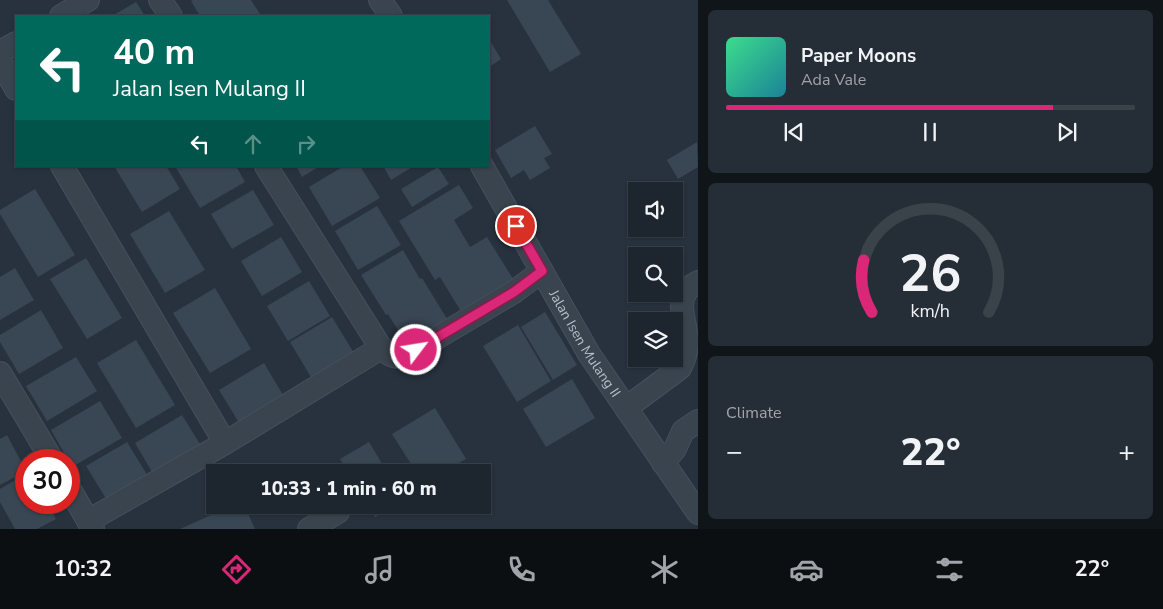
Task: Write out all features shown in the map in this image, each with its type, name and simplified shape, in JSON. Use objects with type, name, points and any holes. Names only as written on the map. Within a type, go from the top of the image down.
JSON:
[{"type":"street","points":[[62,15],[88,0]]},
{"type":"street","points":[[160,0],[170,15]]},
{"type":"street","points":[[380,0],[390,15]]},
{"type":"street","points":[[0,52],[15,44]]},
{"type":"street","points":[[0,61],[15,87]]},
{"type":"street","points":[[63,167],[224,443]]},
{"type":"street","points":[[267,167],[382,348],[390,356],[398,358],[406,356],[514,292],[542,271]]},
{"type":"street","name":"Jalan Isen Mulang II","points":[[483,167],[589,354],[698,513]]},
{"type":"street","points":[[626,408],[680,368],[685,361],[690,350],[690,342],[683,301],[686,291],[698,282]]},
{"type":"street","points":[[80,506],[91,525],[382,348]]},
{"type":"street","points":[[0,372],[46,449]]},
{"type":"street","points":[[663,462],[675,449],[683,431],[698,421]]},
{"type":"street","points":[[309,529],[335,514]]},
{"type":"building","points":[[251,0],[260,14],[199,15],[191,1]]},
{"type":"building","points":[[507,0],[548,0],[581,54],[550,72]]},
{"type":"building","points":[[136,2],[144,15],[114,15]]},
{"type":"building","points":[[490,41],[501,59],[490,66]]},
{"type":"building","points":[[535,126],[552,154],[544,158],[550,168],[530,180],[524,170],[511,178],[495,150]]},
{"type":"building","points":[[697,142],[698,167],[678,179],[667,160]]},
{"type":"building","points":[[115,167],[167,167],[180,189],[142,212]]},
{"type":"building","points":[[176,167],[237,167],[245,182],[200,208]]},
{"type":"building","points":[[297,167],[318,167],[302,177]]},
{"type":"building","points":[[342,167],[361,167],[380,198],[332,226],[309,187]]},
{"type":"building","points":[[384,167],[412,167],[391,180]]},
{"type":"building","points":[[438,167],[449,184],[412,207],[401,189]]},
{"type":"building","points":[[459,185],[473,208],[454,220],[470,247],[487,237],[515,282],[462,313],[440,277],[435,280],[399,221]]},
{"type":"building","points":[[35,189],[75,255],[38,277],[0,214],[0,210]]},
{"type":"building","points":[[253,190],[274,225],[232,249],[211,214]]},
{"type":"building","points":[[377,206],[401,245],[358,270],[335,231]]},
{"type":"building","points":[[169,211],[205,270],[165,293],[130,234]]},
{"type":"building","points":[[281,237],[302,272],[262,296],[241,261]]},
{"type":"building","points":[[403,250],[449,322],[408,346],[361,275]]},
{"type":"building","points":[[86,258],[122,318],[87,339],[50,279]]},
{"type":"building","points":[[15,268],[34,300],[0,320],[0,277]]},
{"type":"building","points":[[309,281],[330,316],[288,341],[267,306]]},
{"type":"building","points":[[215,288],[251,349],[210,373],[173,313]]},
{"type":"building","points":[[41,310],[63,348],[19,374],[0,342],[0,335]]},
{"type":"building","points":[[545,312],[577,365],[553,380],[521,327]]},
{"type":"building","points":[[332,317],[354,353],[312,379],[290,342]]},
{"type":"building","points":[[518,325],[551,381],[517,402],[483,346]]},
{"type":"building","points":[[136,340],[175,405],[136,428],[97,363]]},
{"type":"building","points":[[76,357],[97,391],[47,421],[26,386]]},
{"type":"building","points":[[264,363],[286,400],[241,426],[219,390]]},
{"type":"building","points":[[572,379],[595,418],[546,447],[523,409]]},
{"type":"building","points":[[100,401],[122,438],[80,462],[80,449],[62,449],[51,430]]},
{"type":"building","points":[[435,408],[466,459],[457,464],[411,464],[392,434]]},
{"type":"building","points":[[182,415],[203,449],[155,477],[135,443]]},
{"type":"building","points":[[7,435],[15,450],[15,477],[0,485],[0,439]]},
{"type":"building","points":[[127,442],[149,478],[108,502],[86,466]]},
{"type":"building","points":[[369,442],[382,464],[343,464],[340,459]]},
{"type":"building","points":[[15,480],[15,514],[53,514],[56,519],[37,529],[15,529],[0,502],[0,489]]},
{"type":"building","points":[[213,514],[248,514],[255,529],[180,529]]},
{"type":"route","points":[[416,350],[514,292],[542,271],[516,226]]}]
